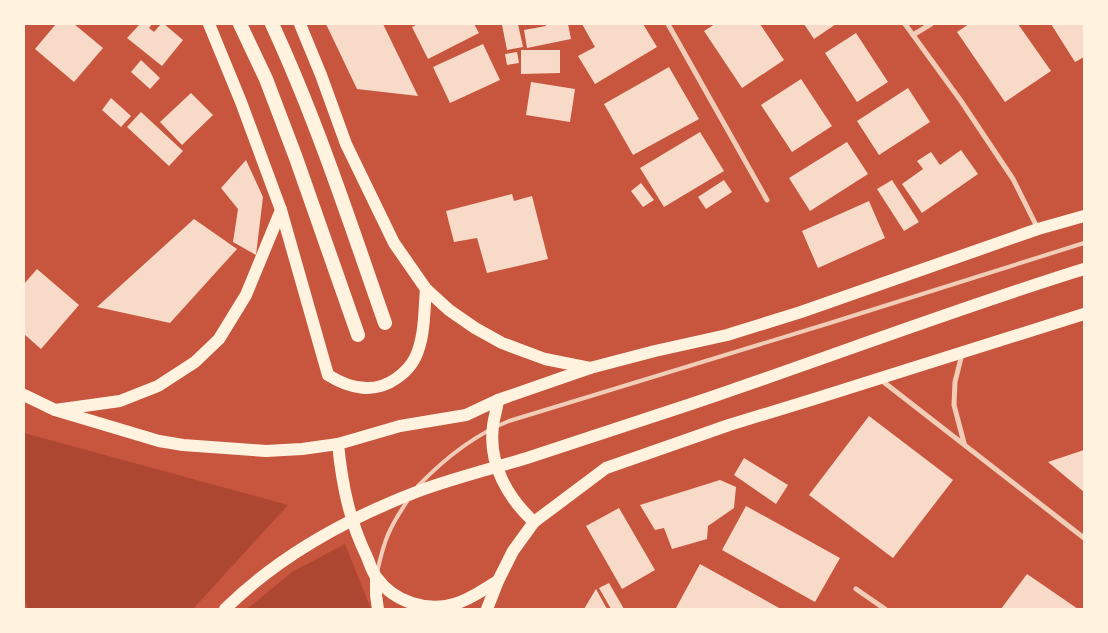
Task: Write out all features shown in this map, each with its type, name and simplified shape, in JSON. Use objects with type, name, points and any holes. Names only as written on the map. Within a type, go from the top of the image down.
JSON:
[{"type":"highway","points":[[240,24],[266,79],[296,158],[358,335]]},
{"type":"highway","points":[[272,24],[294,72],[327,157],[386,323]]},
{"type":"main road","points":[[208,24],[241,102],[280,210],[328,375],[342,384],[359,388],[375,388],[391,382],[404,372],[415,359],[420,343],[426,289]]},
{"type":"main road","points":[[300,24],[346,144],[394,243],[426,289],[468,323],[502,343],[545,359],[590,368]]},
{"type":"main road","points":[[55,410],[120,400],[158,386],[196,362],[219,339],[246,295],[280,210]]},
{"type":"main road","points":[[24,395],[55,410],[159,441],[183,445],[266,451],[338,444],[400,426],[466,415],[498,400],[590,368],[727,335],[783,318],[1038,229],[1084,216]]},
{"type":"main road","points":[[226,609],[246,589],[278,564],[328,532],[370,511],[421,491],[694,403],[1084,268]]},
{"type":"main road","points":[[487,609],[513,551],[534,522],[606,468],[729,424],[1084,314]]},
{"type":"main road","points":[[498,400],[493,428],[496,463],[502,480],[521,510],[534,522]]},
{"type":"main road","points":[[338,444],[342,484],[354,530],[376,578],[392,593],[411,604],[433,607],[454,604],[498,581]]},
{"type":"main road","points":[[376,578],[378,609]]},
{"type":"street","points":[[668,24],[767,200]]},
{"type":"street","points":[[905,24],[961,101],[1013,179],[1038,229]]},
{"type":"street","points":[[913,35],[931,24]]},
{"type":"street","points":[[963,351],[955,382],[954,405],[964,444]]},
{"type":"street","points":[[878,378],[1084,538]]},
{"type":"street","points":[[856,589],[885,609]]},
{"type":"lane","points":[[376,578],[383,544],[392,522],[413,491],[444,462],[493,428],[1084,242]]},
{"type":"shaded area","points":[[24,433],[288,505],[193,609],[28,609],[24,596]]},
{"type":"shaded area","points":[[345,544],[371,609],[247,609],[292,572]]},
{"type":"building","points":[[56,24],[74,24],[103,48],[74,82],[35,49]]},
{"type":"building","points":[[140,24],[152,24],[149,28],[154,32],[161,24],[164,24],[183,40],[162,66],[127,38]]},
{"type":"building","points":[[326,24],[383,24],[418,96],[357,89]]},
{"type":"building","points":[[418,24],[474,24],[479,33],[428,59],[412,27]]},
{"type":"building","points":[[518,24],[523,47],[507,50],[502,25]]},
{"type":"building","points":[[545,24],[568,24],[571,39],[527,48],[524,30],[546,26]]},
{"type":"building","points":[[582,24],[643,24],[657,47],[595,84],[578,56],[595,47]]},
{"type":"building","points":[[715,24],[760,24],[784,60],[742,88],[704,31]]},
{"type":"building","points":[[804,24],[836,24],[814,39]]},
{"type":"building","points":[[969,24],[1018,24],[1051,71],[1005,102],[957,32]]},
{"type":"building","points":[[1051,24],[1084,24],[1084,57],[1075,62]]},
{"type":"building","points":[[856,33],[888,82],[857,102],[825,53]]},
{"type":"building","points":[[483,44],[500,80],[450,103],[433,67]]},
{"type":"building","points":[[521,50],[560,50],[560,73],[521,74]]},
{"type":"building","points":[[517,52],[519,63],[507,65],[505,54]]},
{"type":"building","points":[[141,60],[160,78],[150,89],[131,72]]},
{"type":"building","points":[[669,67],[699,119],[633,155],[604,104]]},
{"type":"building","points":[[801,79],[832,126],[792,152],[761,105]]},
{"type":"building","points":[[531,82],[575,89],[570,122],[526,115]]},
{"type":"building","points":[[908,88],[930,122],[879,155],[857,121]]},
{"type":"building","points":[[191,93],[213,115],[182,145],[160,122]]},
{"type":"building","points":[[111,98],[131,116],[121,127],[102,110]]},
{"type":"building","points":[[141,112],[183,151],[169,166],[127,127]]},
{"type":"building","points":[[700,132],[724,171],[664,207],[640,168]]},
{"type":"building","points":[[847,142],[868,174],[810,211],[789,178]]},
{"type":"building","points":[[961,150],[978,174],[922,213],[902,184],[923,169],[917,161],[931,152],[940,165]]},
{"type":"building","points":[[246,160],[263,197],[256,255],[233,242],[238,209],[221,188]]},
{"type":"building","points":[[724,180],[732,192],[706,209],[698,197]]},
{"type":"building","points":[[892,180],[919,222],[904,231],[877,189]]},
{"type":"building","points":[[641,183],[654,200],[643,207],[631,191]]},
{"type":"building","points":[[512,194],[514,201],[532,196],[548,259],[487,273],[477,238],[454,242],[446,211]]},
{"type":"building","points":[[869,201],[885,238],[818,268],[802,231]]},
{"type":"building","points":[[194,219],[237,249],[170,323],[97,307]]},
{"type":"building","points":[[37,269],[79,305],[41,349],[24,334],[24,284]]},
{"type":"building","points":[[869,416],[953,480],[893,558],[809,495]]},
{"type":"building","points":[[1084,450],[1084,492],[1048,462]]},
{"type":"building","points":[[744,458],[788,485],[776,504],[734,475]]},
{"type":"building","points":[[720,480],[736,487],[734,508],[708,526],[707,539],[672,549],[664,528],[655,530],[640,505]]},
{"type":"building","points":[[746,506],[840,558],[815,602],[722,550]]},
{"type":"building","points":[[619,508],[655,570],[622,589],[586,526]]},
{"type":"building","points":[[700,564],[781,609],[676,608]]},
{"type":"building","points":[[1027,574],[1078,609],[1001,609]]},
{"type":"building","points":[[609,583],[624,609],[611,609],[599,588]]},
{"type":"building","points":[[596,589],[607,609],[584,609]]}]
